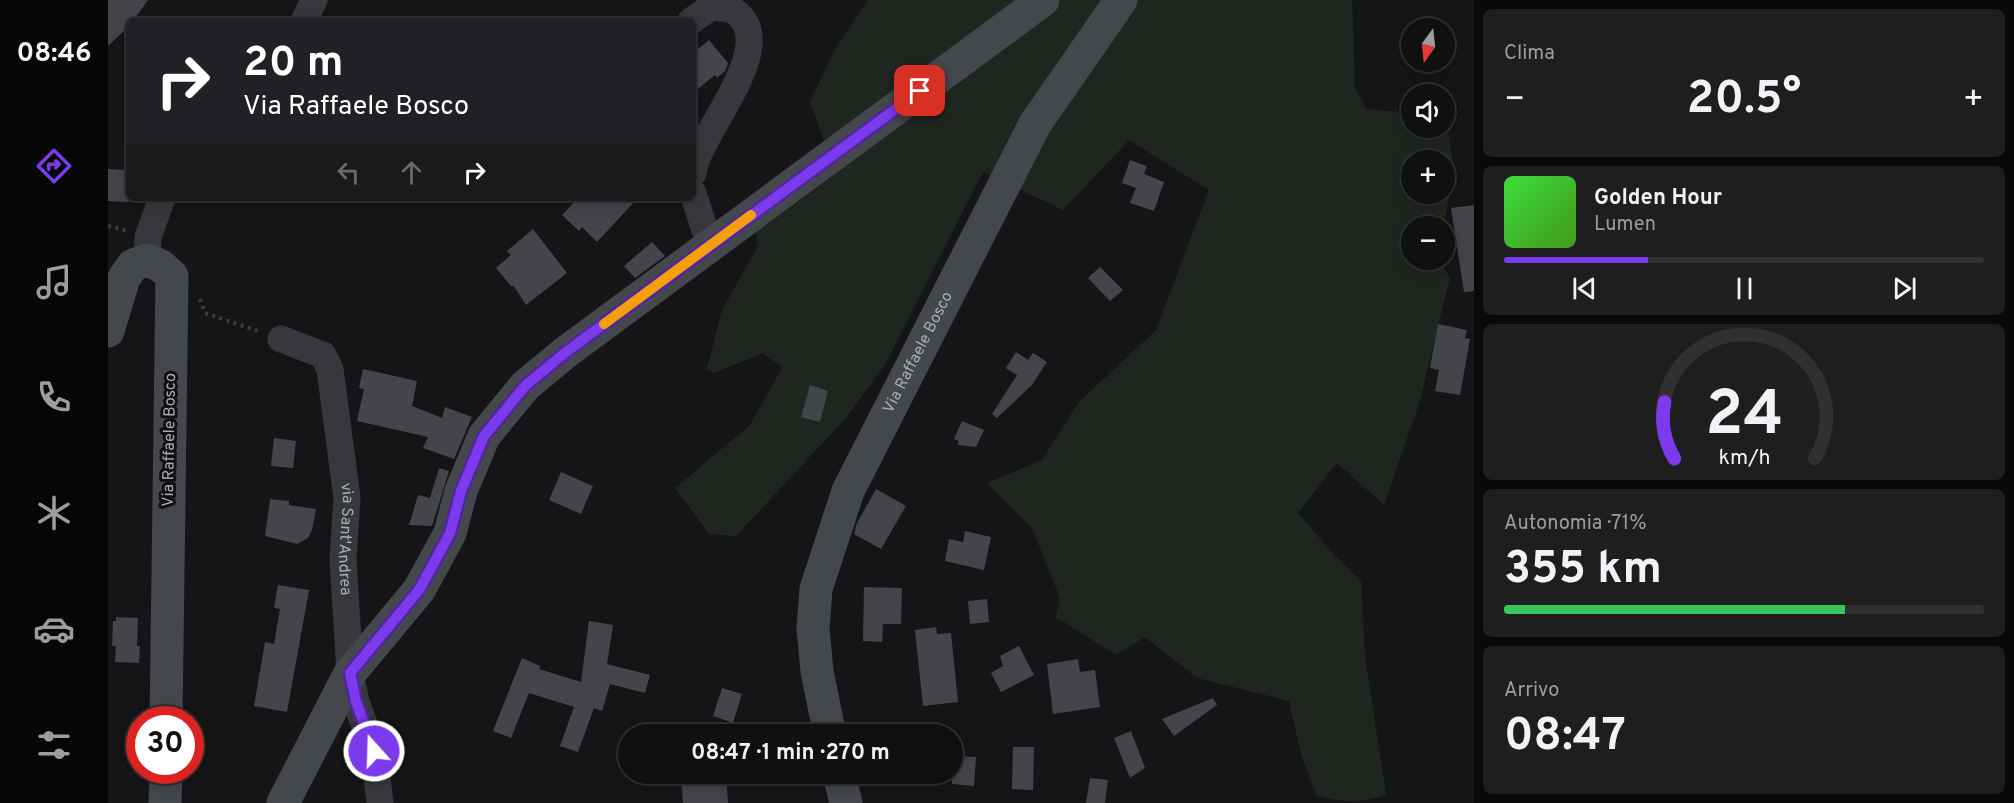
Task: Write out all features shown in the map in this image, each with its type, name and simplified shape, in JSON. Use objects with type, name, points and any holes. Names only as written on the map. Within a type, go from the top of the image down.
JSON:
[{"type":"street","points":[[305,18],[314,0]]},
{"type":"street","points":[[283,803],[350,673],[419,590],[450,533],[461,491],[484,436],[525,386],[566,352],[1043,0]]},
{"type":"street","name":"Via Raffaele Bosco","points":[[828,724],[817,670],[813,629],[815,598],[826,554],[848,491],[1035,123],[1121,0]]},
{"type":"street","points":[[695,18],[711,7],[732,10],[746,24],[749,46],[743,69],[726,104],[706,136],[696,159]]},
{"type":"street","points":[[108,331],[124,278],[152,246],[161,201]]},
{"type":"street","points":[[696,201],[710,246]]},
{"type":"street","name":"Via Raffaele Bosco","points":[[152,246],[161,266],[172,276],[173,295],[166,706]]},
{"type":"street","name":"via Sant'Andrea","points":[[281,339],[323,355],[330,369],[347,498],[343,559],[350,673],[356,702],[374,751],[380,803]]},
{"type":"street","points":[[165,803],[166,784]]},
{"type":"street","points":[[841,784],[846,803]]},
{"type":"path","points":[[198,292],[205,312],[281,339]]},
{"type":"shaded area","points":[[868,0],[1352,0],[1355,88],[1366,109],[1401,112],[1401,138],[1449,138],[1451,150],[1401,150],[1401,204],[1448,204],[1446,216],[1401,216],[1401,270],[1445,270],[1450,278],[1419,404],[1384,505],[1337,463],[1298,513],[1335,556],[1361,581],[1365,656],[1386,795],[1368,800],[1351,801],[1334,800],[1316,795],[1301,754],[1289,701],[1197,678],[1145,637],[1116,655],[1056,617],[1060,598],[1032,528],[987,483],[1042,460],[1078,403],[1156,330],[1209,190],[1129,140],[1063,210],[983,172],[886,363],[846,418],[736,536],[709,534],[675,488],[750,425],[782,368],[763,353],[714,373],[707,369],[722,310],[757,248],[756,232],[836,174],[810,102],[835,49]]},
{"type":"building","points":[[108,0],[148,0],[135,18],[126,18],[126,29],[108,46]]},
{"type":"building","points":[[709,40],[728,63],[725,71],[717,78],[715,75],[696,91],[696,51]]},
{"type":"building","points":[[1130,160],[1147,166],[1144,174],[1164,182],[1154,211],[1130,203],[1136,188],[1122,183]]},
{"type":"building","points":[[108,169],[126,170],[126,201],[129,202],[108,201]]},
{"type":"building","points":[[575,201],[635,201],[597,242],[582,227],[579,231],[562,215]]},
{"type":"building","points":[[1474,205],[1474,291],[1464,292],[1455,234],[1455,216],[1452,216],[1451,208]]},
{"type":"building","points":[[533,229],[567,273],[526,305],[513,285],[512,287],[496,268],[511,255],[507,251]]},
{"type":"building","points":[[652,242],[665,256],[635,278],[624,266]]},
{"type":"building","points":[[1100,267],[1123,290],[1110,301],[1088,278]]},
{"type":"building","points":[[1438,324],[1467,330],[1465,338],[1470,339],[1460,395],[1435,391],[1439,370],[1430,368]]},
{"type":"building","points":[[1016,352],[1028,360],[1033,353],[1047,362],[1032,385],[997,418],[992,414],[1017,375],[1006,368]]},
{"type":"building","points":[[363,369],[417,381],[412,406],[442,418],[445,407],[472,417],[454,459],[423,448],[428,437],[357,421],[364,389],[359,388]]},
{"type":"building","points":[[810,385],[828,391],[820,422],[801,417]]},
{"type":"building","points":[[962,421],[984,430],[976,447],[958,445],[959,441],[954,439]]},
{"type":"building","points":[[274,438],[296,441],[293,468],[271,466]]},
{"type":"building","points":[[439,468],[449,471],[432,526],[409,525],[418,495],[430,498]]},
{"type":"building","points":[[561,472],[593,486],[581,514],[549,500]]},
{"type":"building","points":[[876,489],[906,506],[881,549],[854,534],[857,523]]},
{"type":"building","points":[[270,499],[289,501],[289,505],[316,509],[308,538],[297,544],[265,536]]},
{"type":"building","points":[[965,531],[991,537],[984,570],[945,561],[949,539],[963,542]]},
{"type":"building","points":[[278,585],[309,590],[287,712],[254,706],[265,642],[274,644],[280,609],[274,608]]},
{"type":"building","points":[[864,587],[902,588],[901,624],[883,624],[882,642],[863,641]]},
{"type":"building","points":[[987,599],[989,622],[970,624],[968,601]]},
{"type":"building","points":[[116,617],[138,618],[139,663],[115,662],[116,646],[112,646],[113,621],[116,621]]},
{"type":"building","points":[[589,621],[613,625],[607,664],[650,675],[645,693],[610,684],[602,711],[594,708],[578,752],[560,746],[574,707],[529,693],[511,738],[493,731],[522,658],[540,666],[539,669],[581,682]]},
{"type":"building","points":[[936,627],[937,634],[951,633],[958,702],[923,706],[915,630]]},
{"type":"building","points":[[1019,646],[1034,675],[1001,692],[991,673],[1003,666],[1000,656]]},
{"type":"building","points":[[1078,659],[1080,672],[1095,670],[1100,707],[1053,714],[1047,664]]},
{"type":"building","points":[[722,688],[742,694],[733,723],[713,716]]},
{"type":"building","points":[[1213,698],[1217,705],[1174,736],[1162,719]]},
{"type":"building","points":[[1131,731],[1145,768],[1130,778],[1114,738]]},
{"type":"building","points":[[1013,747],[1034,747],[1033,790],[1012,789]]},
{"type":"building","points":[[963,756],[976,757],[974,786],[952,784],[963,784]]},
{"type":"building","points":[[1090,778],[1108,780],[1105,803],[1086,803]]},
{"type":"building","points":[[682,784],[727,784],[728,803],[683,803]]},
{"type":"slow traffic","points":[[604,324],[751,215]]},
{"type":"route","points":[[374,751],[356,702],[350,673],[419,590],[450,533],[461,491],[484,436],[525,386],[566,352],[920,91]]}]
